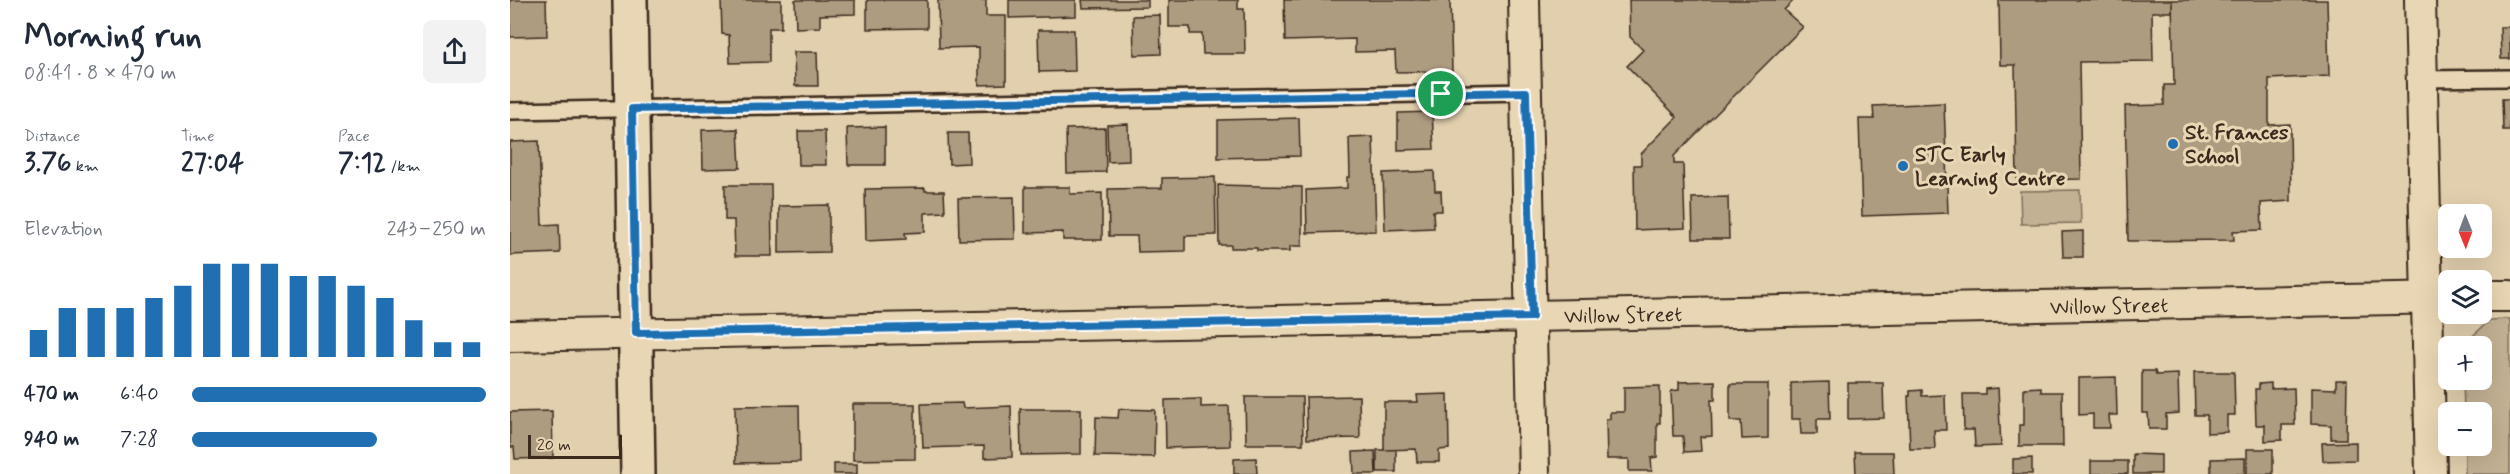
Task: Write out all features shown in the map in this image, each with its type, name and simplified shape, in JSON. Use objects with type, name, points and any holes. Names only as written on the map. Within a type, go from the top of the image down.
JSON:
[{"type":"street","points":[[630,0],[638,474]]},
{"type":"street","points":[[1524,0],[1534,474]]},
{"type":"street","points":[[2420,0],[2421,79],[2438,299],[2431,474]]},
{"type":"street","points":[[2492,296],[2510,296]]},
{"type":"street","name":"Willow Street","points":[[510,336],[2438,299]]},
{"type":"lane","points":[[2421,79],[2510,78]]},
{"type":"lane","points":[[510,111],[1526,92]]},
{"type":"shaded area","points":[[2080,190],[2081,223],[2021,224],[2020,191]]},
{"type":"shaded area","points":[[2510,319],[2510,474],[2465,474],[2465,456],[2492,456],[2492,402],[2464,402],[2463,390],[2492,390],[2492,336],[2473,336],[2486,324],[2492,324],[2492,320]]},
{"type":"building","points":[[510,0],[546,0],[547,36],[510,37]]},
{"type":"building","points":[[721,0],[781,0],[781,28],[769,28],[769,62],[730,63],[729,35],[722,34]]},
{"type":"building","points":[[795,0],[855,0],[855,14],[820,15],[820,27],[796,28]]},
{"type":"building","points":[[867,0],[927,0],[927,28],[867,29]]},
{"type":"building","points":[[938,0],[986,0],[986,16],[1006,16],[1006,84],[979,85],[979,47],[939,48]]},
{"type":"building","points":[[1009,0],[1076,0],[1076,16],[1009,18]]},
{"type":"building","points":[[1082,0],[1148,0],[1148,7],[1083,8]]},
{"type":"building","points":[[1169,0],[1238,0],[1238,9],[1244,9],[1245,54],[1203,54],[1202,34],[1190,34],[1190,27],[1169,27]]},
{"type":"building","points":[[1284,0],[1450,0],[1452,71],[1396,72],[1395,51],[1355,52],[1355,39],[1285,41]]},
{"type":"building","points":[[1629,0],[1794,0],[1784,10],[1803,27],[1674,156],[1674,164],[1683,164],[1685,228],[1635,230],[1634,165],[1641,165],[1641,154],[1677,117],[1627,66],[1643,50],[1630,37]]},
{"type":"building","points":[[1999,0],[2172,0],[2172,12],[2152,12],[2153,61],[2079,62],[2081,179],[2017,180],[2015,65],[2000,65]]},
{"type":"building","points":[[2172,0],[2327,0],[2329,76],[2269,79],[2269,125],[2290,124],[2291,201],[2261,203],[2262,230],[2233,231],[2234,240],[2128,241],[2125,106],[2164,105],[2164,85],[2174,85]]},
{"type":"building","points":[[1160,15],[1161,54],[1134,55],[1133,16]]},
{"type":"building","points":[[2500,27],[2510,27],[2510,59],[2501,59]]},
{"type":"building","points":[[1038,30],[1074,30],[1075,71],[1039,72]]},
{"type":"building","points":[[794,52],[817,52],[818,86],[795,86]]},
{"type":"building","points":[[2502,99],[2510,99],[2510,130],[2503,130]]},
{"type":"building","name":"STC Early Learning Centre","points":[[1944,103],[1948,213],[1862,216],[1859,119],[1874,119],[1873,106]]},
{"type":"building","points":[[1432,112],[1434,149],[1398,150],[1398,113]]},
{"type":"building","points":[[1299,118],[1300,156],[1218,158],[1218,120]]},
{"type":"building","points":[[1128,124],[1129,161],[1108,162],[1107,125]]},
{"type":"building","points":[[885,127],[885,165],[848,165],[847,128]]},
{"type":"building","points":[[1105,128],[1106,172],[1067,173],[1066,129]]},
{"type":"building","points":[[738,129],[740,168],[703,169],[702,130]]},
{"type":"building","points":[[798,131],[825,131],[826,165],[799,165]]},
{"type":"building","points":[[948,133],[968,133],[969,163],[949,164]]},
{"type":"building","points":[[1373,137],[1376,231],[1307,233],[1306,190],[1347,188],[1347,177],[1350,177],[1349,138]]},
{"type":"building","points":[[539,141],[542,225],[559,224],[560,253],[510,255],[510,142]]},
{"type":"building","points":[[1434,171],[1435,191],[1441,191],[1442,211],[1433,211],[1434,228],[1385,230],[1383,173]]},
{"type":"building","points":[[1215,177],[1216,235],[1185,236],[1185,251],[1138,252],[1137,236],[1109,236],[1108,189],[1162,188],[1162,178]]},
{"type":"building","points":[[725,185],[771,185],[772,256],[735,256],[734,220],[725,220]]},
{"type":"building","points":[[1218,185],[1302,187],[1302,246],[1290,246],[1290,251],[1257,251],[1257,248],[1231,248],[1231,245],[1219,245]]},
{"type":"building","points":[[1025,187],[1070,187],[1070,194],[1102,193],[1102,240],[1063,240],[1063,232],[1025,233]]},
{"type":"building","points":[[925,188],[925,191],[944,191],[945,212],[925,213],[925,232],[905,233],[906,239],[866,241],[865,189]]},
{"type":"building","points":[[1014,197],[1015,239],[959,240],[958,198]]},
{"type":"building","points":[[1728,197],[1729,239],[1693,239],[1692,198]]},
{"type":"building","points":[[829,205],[829,252],[779,253],[779,206]]},
{"type":"building","points":[[2083,231],[2083,257],[2063,257],[2062,232]]},
{"type":"building","points":[[2142,371],[2155,371],[2156,375],[2178,374],[2179,413],[2166,414],[2166,429],[2149,429],[2148,413],[2142,413]]},
{"type":"building","points":[[2194,372],[2234,372],[2235,415],[2227,415],[2227,432],[2207,433],[2207,415],[2195,415]]},
{"type":"building","points":[[2116,377],[2117,415],[2109,415],[2110,428],[2093,428],[2093,414],[2079,415],[2079,378]]},
{"type":"building","points":[[2336,380],[2347,380],[2346,439],[2331,439],[2331,425],[2311,424],[2311,388],[2336,389]]},
{"type":"building","points":[[1715,381],[1715,400],[1711,400],[1712,436],[1700,437],[1701,451],[1684,452],[1683,436],[1673,436],[1671,391],[1679,390],[1679,382]]},
{"type":"building","points":[[1829,382],[1830,419],[1817,419],[1817,434],[1801,434],[1800,419],[1791,419],[1791,383]]},
{"type":"building","points":[[1848,383],[1883,383],[1884,418],[1848,419]]},
{"type":"building","points":[[2271,383],[2271,389],[2294,388],[2295,425],[2282,425],[2282,440],[2265,441],[2265,425],[2256,425],[2255,389],[2259,389],[2259,384]]},
{"type":"building","points":[[1730,384],[1768,384],[1768,438],[1742,439],[1741,421],[1730,421]]},
{"type":"building","points":[[1660,386],[1657,457],[1651,458],[1652,471],[1629,471],[1629,459],[1607,459],[1606,419],[1610,419],[1610,412],[1624,412],[1624,387]]},
{"type":"building","points":[[2041,387],[2041,392],[2062,392],[2063,446],[2019,446],[2019,425],[2024,425],[2024,388]]},
{"type":"building","points":[[1998,388],[2001,446],[1975,447],[1974,430],[1964,430],[1963,394],[1985,394],[1985,389]]},
{"type":"building","points":[[1922,390],[1922,396],[1945,395],[1946,430],[1934,430],[1935,449],[1910,449],[1908,396],[1910,396],[1910,391]]},
{"type":"building","points":[[1448,394],[1449,449],[1439,450],[1439,462],[1417,462],[1416,449],[1384,450],[1384,402],[1418,402],[1417,395]]},
{"type":"building","points":[[1359,396],[1360,438],[1307,439],[1306,397]]},
{"type":"building","points":[[1245,397],[1302,397],[1303,444],[1246,444]]},
{"type":"building","points":[[1201,399],[1201,407],[1229,406],[1230,446],[1166,448],[1165,400]]},
{"type":"building","points":[[962,403],[963,408],[1011,406],[1012,457],[984,458],[984,446],[923,448],[921,404]]},
{"type":"building","points":[[853,404],[915,404],[915,459],[853,460]]},
{"type":"building","points":[[799,405],[800,462],[736,463],[735,406]]},
{"type":"building","points":[[1020,409],[1081,409],[1081,454],[1021,455]]},
{"type":"building","points":[[1119,409],[1155,410],[1154,457],[1095,456],[1096,417],[1118,418]]},
{"type":"building","points":[[552,411],[553,458],[515,459],[514,447],[510,447],[510,412]]},
{"type":"building","points":[[2356,442],[2356,460],[2323,461],[2322,443]]},
{"type":"building","points":[[2247,449],[2273,449],[2273,474],[2247,474]]},
{"type":"building","points":[[1377,450],[1396,450],[1396,472],[1377,472]]},
{"type":"building","points":[[1375,451],[1376,474],[1354,474],[1353,452]]},
{"type":"building","points":[[1855,452],[1893,452],[1894,474],[1856,474]]},
{"type":"building","points":[[2133,454],[2161,455],[2161,474],[2133,474]]},
{"type":"building","points":[[1256,458],[1257,474],[1234,474],[1234,459]]},
{"type":"building","points":[[2032,458],[2032,474],[2013,474],[2013,459]]},
{"type":"building","points":[[2245,458],[2245,474],[2211,474],[2211,459]]},
{"type":"building","points":[[2091,461],[2128,461],[2128,474],[2091,474]]},
{"type":"building","points":[[834,464],[857,464],[857,474],[834,474]]},
{"type":"place","name":"St. Frances School","points":[[2173,144]]},
{"type":"place","name":"STC Early Learning Centre","points":[[1903,166]]},
{"type":"route","points":[[1526,92],[1532,317],[636,333],[632,109],[1441,94],[1526,92]]}]
